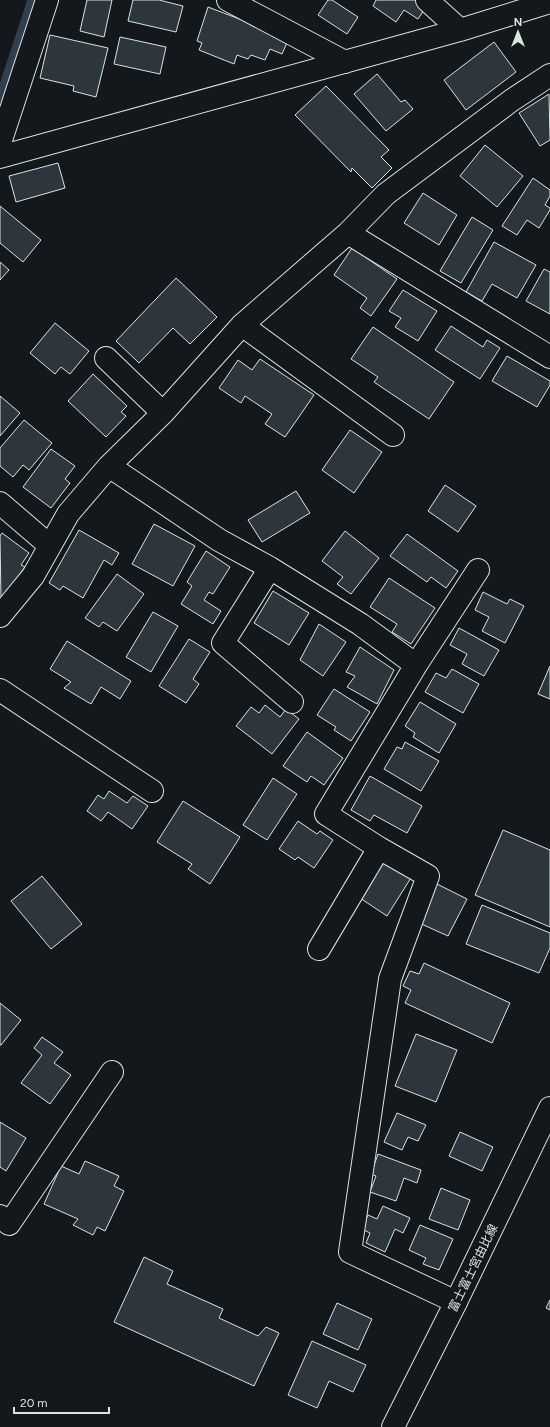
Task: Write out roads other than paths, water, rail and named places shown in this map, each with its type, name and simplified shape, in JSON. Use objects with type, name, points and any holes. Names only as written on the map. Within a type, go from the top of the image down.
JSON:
[{"type":"street","points":[[0,143],[47,0]]},
{"type":"street","points":[[228,0],[344,62]]},
{"type":"street","points":[[427,0],[460,30]]},
{"type":"street","points":[[0,157],[460,30],[545,2]]},
{"type":"street","points":[[0,616],[33,576],[68,514],[109,466],[163,413],[242,325],[348,233],[386,194],[512,100],[550,75]]},
{"type":"street","points":[[348,233],[550,357]]},
{"type":"street","points":[[242,325],[393,435]]},
{"type":"street","points":[[106,358],[163,413]]},
{"type":"street","points":[[109,466],[219,540],[270,568],[360,624],[416,665]]},
{"type":"street","points":[[0,503],[50,546]]},
{"type":"street","points":[[270,568],[223,643],[292,702]]},
{"type":"street","points":[[456,1302],[350,1252],[390,979],[428,876],[379,848],[326,814],[416,665],[478,570]]},
{"type":"street","points":[[0,690],[152,791]]},
{"type":"street","points":[[319,949],[379,848]]},
{"type":"street","points":[[0,1216],[9,1224],[112,1072]]},
{"type":"street","name":"富士富士宮由比線","points":[[393,1427],[456,1302],[550,1108]]},
{"type":"waterway","points":[[0,97],[32,0]]}]
